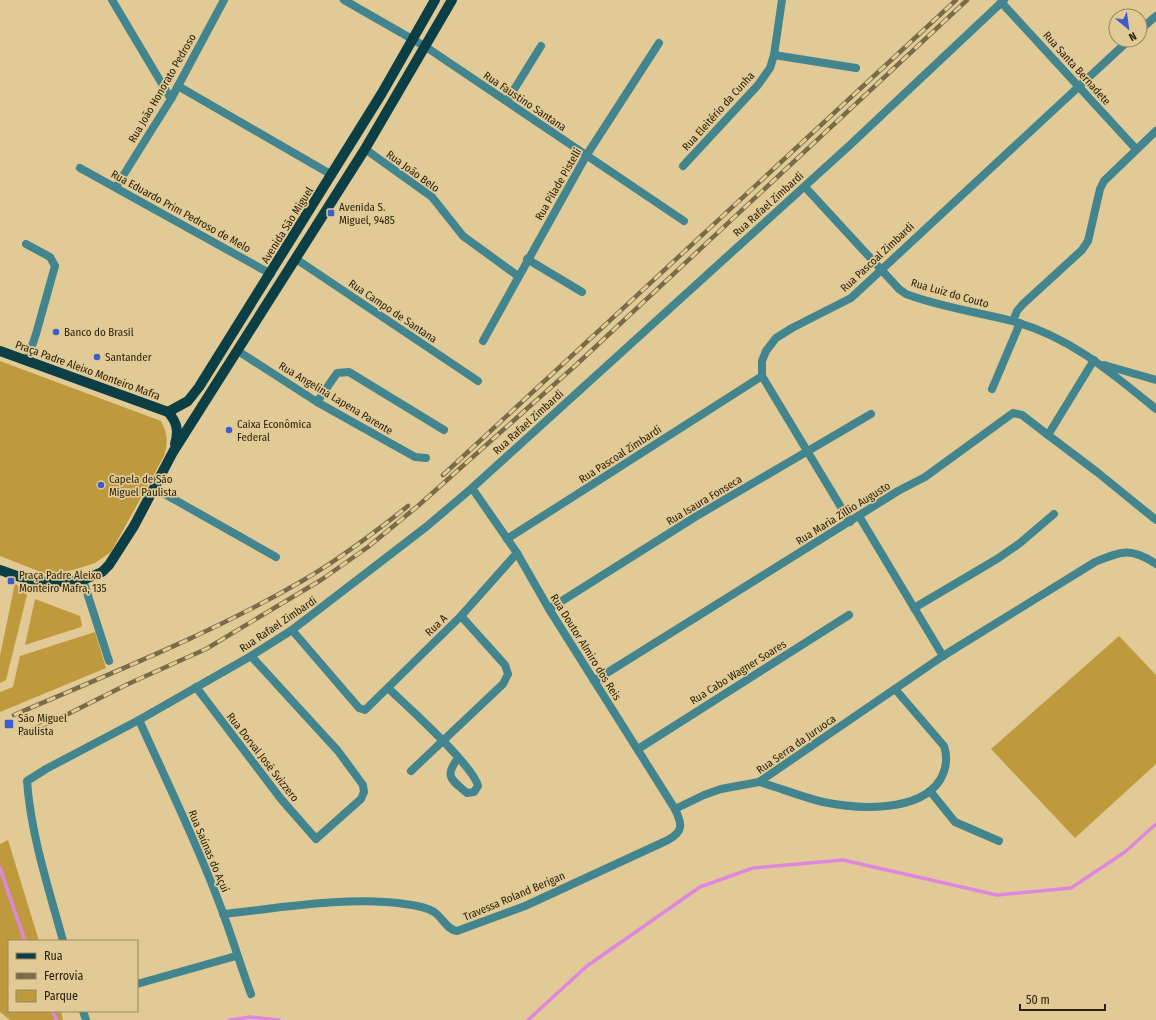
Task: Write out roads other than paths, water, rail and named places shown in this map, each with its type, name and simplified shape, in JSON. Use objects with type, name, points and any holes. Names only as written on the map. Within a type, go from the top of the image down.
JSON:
[{"type":"main road","name":"Avenida São Miguel","points":[[168,412],[182,405],[193,396],[332,175],[413,40],[435,0]]},
{"type":"main road","points":[[0,570],[17,576],[49,583],[83,580],[102,572],[109,565],[154,488],[173,452],[365,149],[426,47],[452,0]]},
{"type":"main road","name":"Praça Padre Aleixo Monteiro Mafra","points":[[0,351],[168,412]]},
{"type":"main road","points":[[168,412],[176,423],[178,431],[173,452]]},
{"type":"street","points":[[112,0],[171,99]]},
{"type":"street","name":"Rua João Honorato Pedroso","points":[[116,187],[171,99],[224,0]]},
{"type":"street","name":"Rua Faustino Santana","points":[[344,0],[426,47],[684,221]]},
{"type":"street","name":"Rua Eleitério da Cunha","points":[[683,166],[758,85],[770,68],[774,55],[782,0]]},
{"type":"street","name":"Rua Santa Bernadete","points":[[1003,1],[1136,149]]},
{"type":"street","name":"Rua Rafael Zimbardi","points":[[63,940],[45,875],[28,797],[27,781],[139,720],[251,656],[292,630],[414,536],[472,488],[804,186],[1003,1]]},
{"type":"street","points":[[1148,23],[1156,16]]},
{"type":"street","name":"Rua Pilade Pistelli","points":[[483,341],[527,259],[586,156],[659,43]]},
{"type":"street","points":[[508,101],[541,46]]},
{"type":"street","name":"Rua Pascoal Zimbardi","points":[[507,539],[762,376],[762,361],[766,351],[776,338],[792,328],[851,298],[1120,48]]},
{"type":"street","points":[[774,55],[856,68]]},
{"type":"street","points":[[178,86],[332,175]]},
{"type":"street","points":[[992,389],[1016,322],[1017,311],[1082,250],[1088,241],[1100,189],[1104,182],[1156,131]]},
{"type":"street","name":"Rua João Belo","points":[[365,149],[432,197],[463,236],[518,276]]},
{"type":"street","name":"Rua Eduardo Prim Pedroso de Melo","points":[[80,168],[271,274]]},
{"type":"street","name":"Rua Luiz do Couto","points":[[804,186],[882,268],[899,289],[913,297],[1016,322],[1062,340],[1097,361]]},
{"type":"street","points":[[26,244],[50,258],[55,266],[27,361]]},
{"type":"street","name":"Rua Campo de Santana","points":[[296,259],[478,381]]},
{"type":"street","points":[[527,259],[582,292]]},
{"type":"street","name":"Rua Angelina Lapena Parente","points":[[238,351],[317,402],[415,457],[426,458]]},
{"type":"street","points":[[1097,361],[1156,380]]},
{"type":"street","points":[[1097,361],[1156,409]]},
{"type":"street","points":[[1048,435],[1097,361]]},
{"type":"street","points":[[317,402],[337,373],[349,372],[444,430]]},
{"type":"street","points":[[762,376],[850,522]]},
{"type":"street","name":"Rua Maria Zillio Augusto","points":[[594,681],[859,516],[925,477],[1013,413],[1022,415],[1097,472],[1156,520]]},
{"type":"street","name":"Rua Isaura Fonseca","points":[[549,609],[695,517],[871,414]]},
{"type":"street","points":[[154,488],[276,557]]},
{"type":"street","name":"Rua Doutor Almiro dos Reis","points":[[472,488],[517,553],[549,609],[638,749],[680,819]]},
{"type":"street","points":[[914,608],[997,559],[1020,543],[1054,514]]},
{"type":"street","points":[[859,516],[943,656]]},
{"type":"street","name":"Rua Serra da Juruoca","points":[[759,782],[943,656],[1095,562],[1117,553],[1129,552],[1142,555],[1156,564]]},
{"type":"street","name":"Rua A","points":[[292,630],[359,708],[362,710],[368,708],[461,616],[517,553]]},
{"type":"street","points":[[83,580],[109,661]]},
{"type":"street","name":"Rua Cabo Wagner Soares","points":[[638,749],[849,615]]},
{"type":"street","points":[[411,771],[442,740],[504,684],[508,674],[505,665],[461,616]]},
{"type":"street","name":"Rua Dorval José Svizzero","points":[[196,687],[281,799],[316,839],[361,800],[364,792],[362,785],[338,751],[251,656]]},
{"type":"street","points":[[388,688],[442,740],[458,758]]},
{"type":"street","name":"Rua Serra da Juruoca","points":[[759,782],[823,802],[873,807],[906,803],[923,796],[936,786],[944,773],[948,756],[944,746],[895,689]]},
{"type":"street","name":"Rua Saúnas do Açuí","points":[[139,720],[185,821],[223,914],[236,956],[251,994]]},
{"type":"street","points":[[675,809],[704,795],[723,789],[759,782]]},
{"type":"street","points":[[930,791],[955,822],[999,841]]},
{"type":"street","name":"Travessa Roland Berigan","points":[[223,914],[368,901],[405,904],[428,909],[436,913],[451,930],[457,931],[525,906],[668,840],[677,835],[680,830],[680,819]]},
{"type":"street","points":[[138,984],[236,956]]},
{"type":"waterway","points":[[528,1020],[587,966],[700,887],[753,868],[843,860],[997,895],[1071,888],[1125,852],[1156,824]]},
{"type":"waterway","points":[[0,868],[25,940]]},
{"type":"waterway","points":[[53,1012],[57,1020]]},
{"type":"waterway","points":[[230,1020],[250,1017],[279,1020]]},
{"type":"railway","points":[[443,475],[956,0]]},
{"type":"railway","points":[[22,734],[206,649],[321,580],[368,547],[419,505],[576,365],[967,0]]},
{"type":"railway","points":[[14,715],[196,636],[267,600],[330,564],[370,536],[408,506]]},
{"type":"place","name":"Avenida S. Miguel, 9485","points":[[331,213]]},
{"type":"place","name":"Banco do Brasil","points":[[56,332]]},
{"type":"place","name":"Santander","points":[[97,357]]},
{"type":"place","name":"Caixa Econômica Federal","points":[[229,430]]},
{"type":"place","name":"Capela de São Miguel Paulista","points":[[101,485]]},
{"type":"place","name":"Praça Padre Aleixo Monteiro Mafra, 135","points":[[11,581]]},
{"type":"place","name":"São Miguel Paulista","points":[[9,724]]}]
